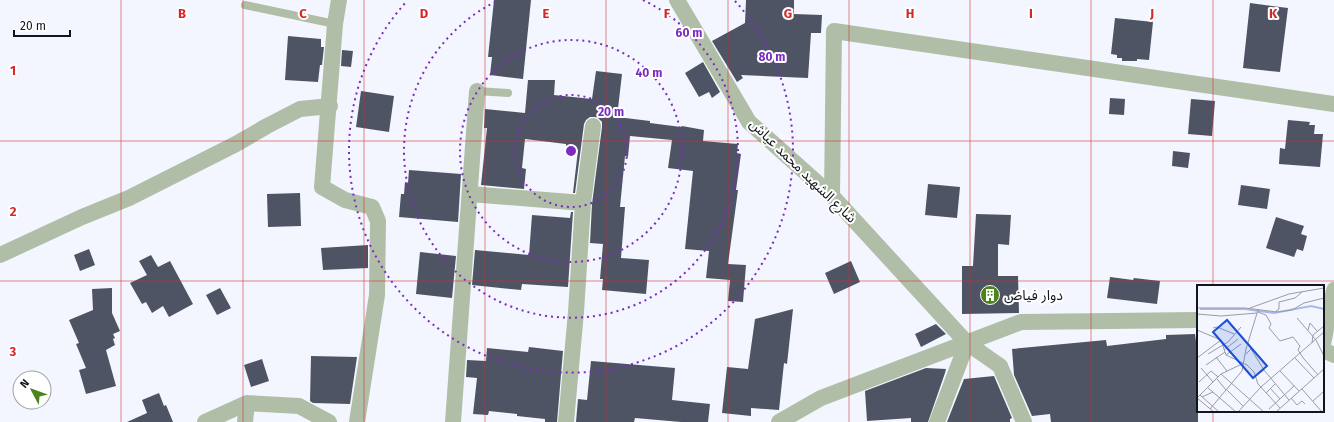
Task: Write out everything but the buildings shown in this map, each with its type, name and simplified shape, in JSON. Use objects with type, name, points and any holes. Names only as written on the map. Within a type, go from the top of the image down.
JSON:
[{"type":"street","points":[[339,0],[335,24],[330,106],[322,187],[345,200],[372,207],[378,221],[377,295],[357,422]]},
{"type":"street","name":"شارع الشهيد محمد عياش","points":[[677,0],[749,122],[832,196],[967,343],[1000,366],[1024,422]]},
{"type":"street","points":[[832,196],[834,31],[1334,104]]},
{"type":"street","points":[[453,422],[477,91]]},
{"type":"street","points":[[0,255],[82,217],[129,198],[236,144],[300,109],[330,106]]},
{"type":"street","points":[[566,422],[576,312],[583,204],[593,126]]},
{"type":"street","points":[[470,194],[583,204]]},
{"type":"street","points":[[1324,339],[1334,290]]},
{"type":"street","points":[[779,422],[821,398],[1021,322],[1197,320]]},
{"type":"street","points":[[937,422],[967,343]]},
{"type":"street","points":[[1324,350],[1334,354]]},
{"type":"street","points":[[245,422],[247,403]]},
{"type":"street","points":[[205,422],[247,403],[299,406],[329,422]]},
{"type":"lane","points":[[245,5],[335,24]]},
{"type":"lane","points":[[477,91],[508,93]]},
{"type":"place","name":"دوار فياض","points":[[990,295]]}]
